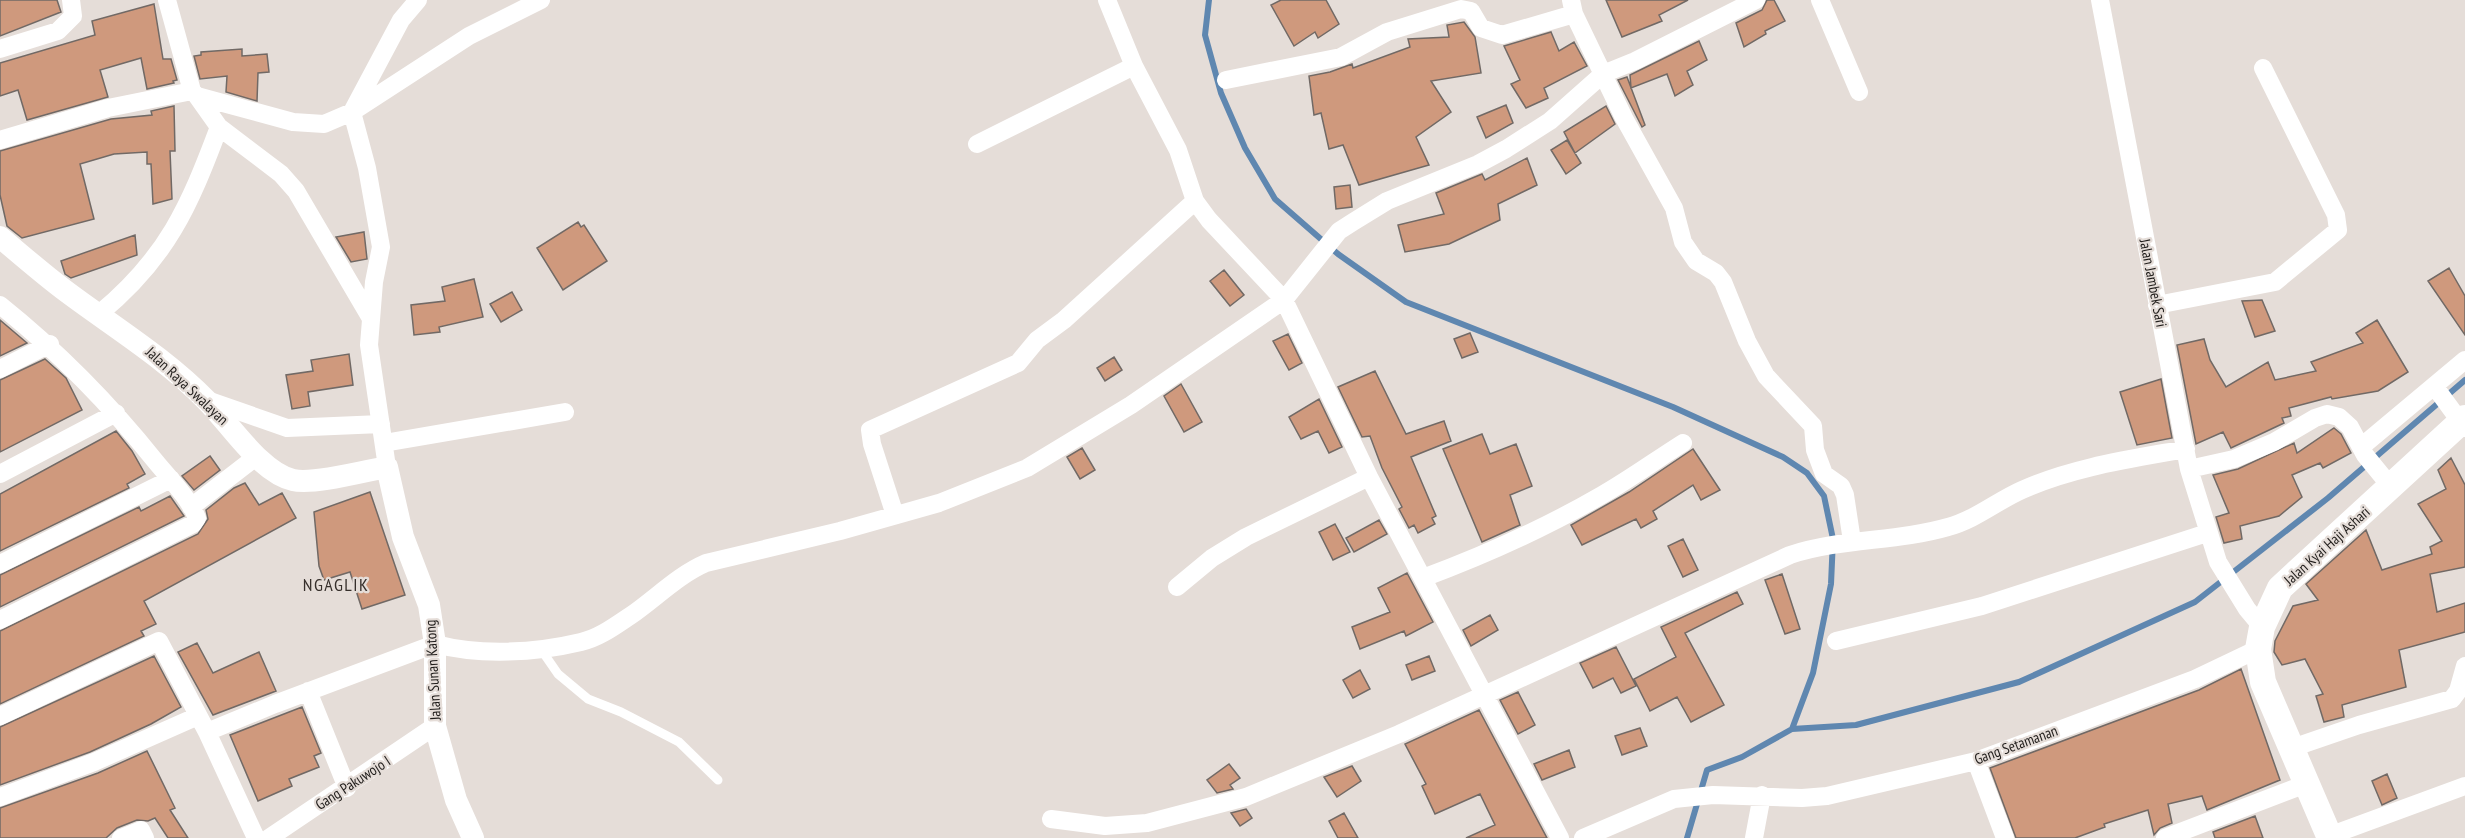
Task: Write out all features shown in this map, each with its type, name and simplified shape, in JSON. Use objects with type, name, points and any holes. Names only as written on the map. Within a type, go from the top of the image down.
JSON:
[{"type":"main road","name":"Jalan Kyai Haji Ashari","points":[[2260,638],[2280,588],[2387,483],[2461,420]]},
{"type":"main road","points":[[2260,638],[2263,681],[2330,837]]},
{"type":"street","points":[[0,49],[58,31],[74,16],[70,0]]},
{"type":"street","points":[[167,0],[194,94],[219,127],[281,174],[297,191],[370,317]]},
{"type":"street","points":[[387,467],[369,345],[370,317],[381,247],[367,168],[352,112],[401,20],[418,0]]},
{"type":"street","points":[[0,140],[108,108],[194,94],[293,122],[324,124],[352,112],[469,36],[541,0]]},
{"type":"street","points":[[1107,0],[1134,66],[1170,133],[1195,201],[1209,220],[1284,300],[1369,477],[1486,694],[1560,838]]},
{"type":"street","points":[[207,732],[308,691],[435,644],[461,651],[507,651],[583,641],[609,629],[690,571],[706,563],[939,503],[1027,468],[1131,405],[1284,300],[1339,231],[1387,201],[1478,164],[1506,149],[1550,121],[1603,74],[1635,61],[1756,0]]},
{"type":"street","points":[[1820,0],[1859,92]]},
{"type":"street","name":"Jalan Jambek Sari","points":[[2100,0],[2189,470],[2218,562],[2260,638]]},
{"type":"street","points":[[1226,80],[1341,57],[1388,32],[1461,9],[1471,11],[1481,28],[1502,36],[1572,7],[1603,74],[1674,208],[1683,242],[1691,256],[1716,273],[1723,282],[1748,341],[1766,376],[1813,426],[1815,450],[1824,474],[1841,486],[1845,495],[1849,542]]},
{"type":"street","points":[[977,144],[1134,66]]},
{"type":"street","points":[[2157,305],[2275,282],[2338,230],[2336,214],[2263,68]]},
{"type":"street","points":[[99,314],[137,281],[184,213],[219,127]]},
{"type":"street","points":[[895,515],[872,444],[870,430],[1018,363],[1037,340],[1064,320],[1195,201]]},
{"type":"street","name":"Jalan Raya Swalayan","points":[[0,237],[63,289],[162,360],[207,400],[257,456],[277,473],[294,481],[387,467]]},
{"type":"street","points":[[0,305],[50,344],[116,413],[171,479],[197,518],[193,524],[0,621]]},
{"type":"street","points":[[0,369],[50,344]]},
{"type":"street","points":[[2363,451],[2465,360]]},
{"type":"street","points":[[2435,387],[2461,420]]},
{"type":"street","points":[[207,400],[287,428],[381,424]]},
{"type":"street","points":[[384,443],[565,412]]},
{"type":"street","points":[[0,474],[116,413]]},
{"type":"street","points":[[2189,470],[2235,459],[2274,442],[2315,418],[2327,414],[2344,420],[2387,483]]},
{"type":"street","points":[[1423,578],[1489,553],[1545,526],[1603,495],[1683,443]]},
{"type":"street","points":[[1051,819],[1105,832],[1246,797],[1399,734],[1773,562],[1822,546],[1882,540],[1949,527],[2021,490],[2046,481],[2117,462],[2186,449]]},
{"type":"street","points":[[191,507],[257,456]]},
{"type":"street","name":"Jalan Sunan Katong","points":[[387,467],[403,537],[429,605],[435,644],[435,726],[456,800],[473,838]]},
{"type":"street","points":[[1177,587],[1212,558],[1246,537],[1369,477]]},
{"type":"street","points":[[0,564],[171,479]]},
{"type":"street","points":[[1836,641],[1982,606],[2207,533]]},
{"type":"street","name":"Gang Setamanan","points":[[1583,838],[1674,799],[1713,795],[1802,798],[1827,796],[1976,761],[2195,680],[2260,638]]},
{"type":"street","points":[[0,716],[158,640],[207,732],[256,838]]},
{"type":"street","points":[[2292,748],[2360,725],[2452,699],[2458,691],[2465,666]]},
{"type":"street","points":[[308,691],[347,788]]},
{"type":"street","points":[[0,797],[94,762],[198,716]]},
{"type":"street","name":"Gang Pakuwojo I","points":[[269,838],[347,788],[435,726]]},
{"type":"street","points":[[1976,761],[2005,838]]},
{"type":"street","points":[[2165,838],[2306,784]]},
{"type":"street","points":[[2330,837],[2465,786]]},
{"type":"street","points":[[1754,838],[1762,795]]},
{"type":"street","points":[[121,838],[141,830],[145,838]]},
{"type":"lane","points":[[540,648],[558,674],[588,699],[621,712],[679,742],[718,780]]},
{"type":"building","points":[[0,0],[57,0],[61,12],[0,36]]},
{"type":"building","points":[[1281,0],[1326,0],[1339,24],[1318,38],[1315,32],[1294,46],[1271,5]]},
{"type":"building","points":[[1606,0],[1688,0],[1659,15],[1662,21],[1622,37]]},
{"type":"building","points":[[1767,0],[1774,0],[1785,21],[1765,31],[1766,34],[1744,47],[1736,23],[1762,10]]},
{"type":"building","points":[[154,4],[163,59],[171,59],[177,80],[173,81],[174,83],[147,89],[141,58],[100,70],[108,97],[27,120],[18,90],[0,96],[0,63],[95,35],[92,21]]},
{"type":"building","points":[[1464,22],[1475,37],[1481,73],[1431,81],[1451,112],[1416,137],[1429,165],[1359,185],[1343,145],[1329,149],[1321,113],[1314,115],[1309,76],[1352,64],[1353,68],[1410,47],[1408,39],[1449,37],[1447,25]]},
{"type":"building","points":[[1551,32],[1559,51],[1574,42],[1587,66],[1544,88],[1548,98],[1526,108],[1511,84],[1520,80],[1504,46]]},
{"type":"building","points":[[1699,41],[1707,60],[1687,71],[1693,85],[1675,96],[1667,74],[1631,88],[1630,75]]},
{"type":"building","points":[[242,49],[242,56],[267,54],[269,72],[258,73],[257,101],[226,92],[227,76],[200,79],[194,56],[201,55],[201,52]]},
{"type":"building","points":[[1627,77],[1645,125],[1642,127],[1618,80]]},
{"type":"building","points":[[1506,105],[1513,123],[1486,138],[1477,117]]},
{"type":"building","points":[[174,106],[175,151],[170,151],[172,199],[153,204],[151,164],[147,164],[147,152],[114,154],[80,164],[94,219],[22,238],[7,226],[0,195],[0,151],[111,119],[152,115],[151,111]]},
{"type":"building","points":[[1606,106],[1615,124],[1575,153],[1564,132]]},
{"type":"building","points":[[1567,140],[1581,163],[1566,174],[1551,150]]},
{"type":"building","points":[[1527,158],[1537,185],[1498,204],[1500,220],[1449,244],[1405,252],[1398,225],[1444,214],[1436,193],[1482,174],[1485,180]]},
{"type":"building","points":[[1350,185],[1352,207],[1336,209],[1334,187]]},
{"type":"building","points":[[578,222],[581,227],[584,225],[607,261],[563,290],[537,248]]},
{"type":"building","points":[[364,232],[367,259],[351,262],[336,237]]},
{"type":"building","points":[[135,235],[137,255],[71,278],[65,274],[61,261]]},
{"type":"building","points":[[2449,268],[2465,296],[2465,335],[2428,281]]},
{"type":"building","points":[[1224,270],[1244,295],[1230,306],[1210,281]]},
{"type":"building","points":[[474,279],[483,317],[439,327],[440,332],[414,335],[411,305],[445,301],[442,287]]},
{"type":"building","points":[[512,292],[522,310],[501,322],[490,304]]},
{"type":"building","points":[[2262,300],[2275,331],[2255,337],[2242,301]]},
{"type":"building","points":[[0,320],[27,343],[0,356]]},
{"type":"building","points":[[2377,320],[2408,372],[2378,391],[2332,399],[2331,397],[2289,408],[2291,416],[2282,418],[2284,423],[2231,448],[2223,432],[2196,444],[2177,345],[2204,339],[2210,360],[2226,387],[2268,362],[2275,380],[2316,371],[2311,362],[2363,343],[2356,333]]},
{"type":"building","points":[[1470,333],[1478,352],[1462,358],[1454,339]]},
{"type":"building","points":[[1288,334],[1302,363],[1289,370],[1273,341]]},
{"type":"building","points":[[349,354],[353,385],[308,392],[310,406],[292,409],[286,375],[313,371],[311,360]]},
{"type":"building","points":[[1114,357],[1122,370],[1105,381],[1097,368]]},
{"type":"building","points":[[45,359],[66,378],[82,410],[0,452],[0,380]]},
{"type":"building","points":[[1375,371],[1406,434],[1444,421],[1451,441],[1411,457],[1436,516],[1432,518],[1435,524],[1418,533],[1414,525],[1409,528],[1370,436],[1362,437],[1338,387]]},
{"type":"building","points":[[2161,379],[2172,438],[2137,445],[2120,392]]},
{"type":"building","points":[[1181,384],[1202,422],[1184,432],[1164,396]]},
{"type":"building","points":[[1319,399],[1342,447],[1329,453],[1318,431],[1301,439],[1289,417]]},
{"type":"building","points":[[2334,428],[2341,434],[2351,453],[2323,468],[2320,463],[2292,475],[2302,497],[2279,516],[2240,526],[2242,539],[2224,543],[2216,517],[2229,513],[2213,475],[2238,469],[2294,443],[2297,453]]},
{"type":"building","points":[[116,431],[132,451],[145,474],[127,484],[129,488],[0,551],[0,494]]},
{"type":"building","points":[[1482,434],[1490,454],[1516,444],[1532,486],[1510,495],[1520,525],[1482,542],[1443,449]]},
{"type":"building","points":[[1082,448],[1095,470],[1080,479],[1067,457]]},
{"type":"building","points":[[1693,449],[1720,490],[1701,500],[1693,485],[1653,511],[1657,519],[1641,528],[1636,519],[1582,545],[1571,525],[1629,492]]},
{"type":"building","points":[[210,456],[220,470],[194,490],[182,476]]},
{"type":"building","points":[[2451,458],[2465,485],[2465,567],[2430,574],[2437,612],[2465,603],[2465,632],[2399,650],[2406,687],[2342,705],[2344,717],[2324,722],[2316,696],[2323,694],[2305,659],[2282,665],[2274,652],[2275,641],[2293,606],[2318,600],[2306,584],[2366,530],[2382,570],[2432,554],[2430,547],[2442,541],[2418,504],[2446,489],[2438,470]]},
{"type":"building","points":[[245,483],[259,505],[282,493],[296,518],[144,601],[156,624],[141,631],[144,636],[0,704],[0,631],[198,534],[208,519],[206,510],[234,488]]},
{"type":"building","points":[[370,492],[405,595],[362,609],[350,572],[324,580],[319,566],[314,512]]},
{"type":"building","points":[[170,496],[184,516],[0,607],[0,575],[139,507],[141,511]]},
{"type":"building","points":[[1379,520],[1387,534],[1354,552],[1346,538]]},
{"type":"building","points":[[1335,524],[1350,552],[1333,560],[1319,532]]},
{"type":"building","points":[[1683,539],[1698,570],[1683,577],[1668,546]]},
{"type":"building","points":[[1407,573],[1433,622],[1406,636],[1404,631],[1360,649],[1352,627],[1390,612],[1378,588]]},
{"type":"building","points":[[1782,574],[1800,629],[1785,634],[1765,580]]},
{"type":"building","points":[[1737,592],[1743,604],[1685,633],[1724,705],[1691,722],[1677,697],[1650,711],[1634,679],[1676,657],[1661,627]]},
{"type":"building","points":[[1490,615],[1498,630],[1471,646],[1463,630]]},
{"type":"building","points":[[197,643],[213,673],[259,652],[276,691],[213,715],[178,652]]},
{"type":"building","points":[[1616,647],[1636,686],[1621,693],[1613,678],[1593,688],[1580,663]]},
{"type":"building","points":[[154,656],[181,707],[151,724],[90,752],[0,785],[0,727]]},
{"type":"building","points":[[1429,656],[1435,671],[1412,680],[1406,665]]},
{"type":"building","points":[[2241,669],[2280,780],[2207,810],[2202,796],[2168,804],[2172,823],[2160,828],[2154,835],[2148,810],[2104,824],[2105,827],[2075,838],[2016,838],[1990,768],[2199,690]]},
{"type":"building","points":[[1360,670],[1370,689],[1353,698],[1343,680]]},
{"type":"building","points":[[1518,692],[1535,725],[1518,734],[1500,700]]},
{"type":"building","points":[[302,707],[321,753],[314,756],[319,767],[289,779],[292,786],[258,801],[230,735]]},
{"type":"building","points":[[1479,710],[1547,838],[1466,838],[1495,825],[1480,794],[1435,814],[1422,786],[1426,784],[1405,744]]},
{"type":"building","points":[[1640,728],[1647,746],[1622,755],[1615,736]]},
{"type":"building","points":[[1569,750],[1575,767],[1542,780],[1534,764]]},
{"type":"building","points":[[147,751],[175,808],[170,810],[188,838],[168,838],[155,818],[148,821],[137,820],[117,828],[106,838],[0,838],[0,808],[98,773]]},
{"type":"building","points":[[1229,764],[1240,778],[1230,785],[1233,789],[1217,793],[1207,780]]},
{"type":"building","points":[[1352,766],[1361,781],[1337,797],[1324,777]]},
{"type":"building","points":[[2387,774],[2397,798],[2382,805],[2372,781]]},
{"type":"building","points":[[1246,809],[1252,818],[1240,826],[1231,813]]},
{"type":"building","points":[[1344,813],[1358,838],[1338,838],[1329,821]]},
{"type":"building","points":[[2255,816],[2263,838],[2215,838],[2213,832]]},
{"type":"waterway","points":[[1209,0],[1205,35],[1221,93],[1245,148],[1275,199],[1338,254],[1406,302],[1673,407],[1783,457],[1807,473],[1824,496],[1833,539],[1831,584],[1813,673],[1792,729]]},
{"type":"waterway","points":[[1687,838],[1707,770],[1742,757],[1792,729],[1856,725],[2019,682],[2195,602],[2328,498],[2465,380]]},
{"type":"district","name":"NGAGLIK","points":[[336,585]]}]
